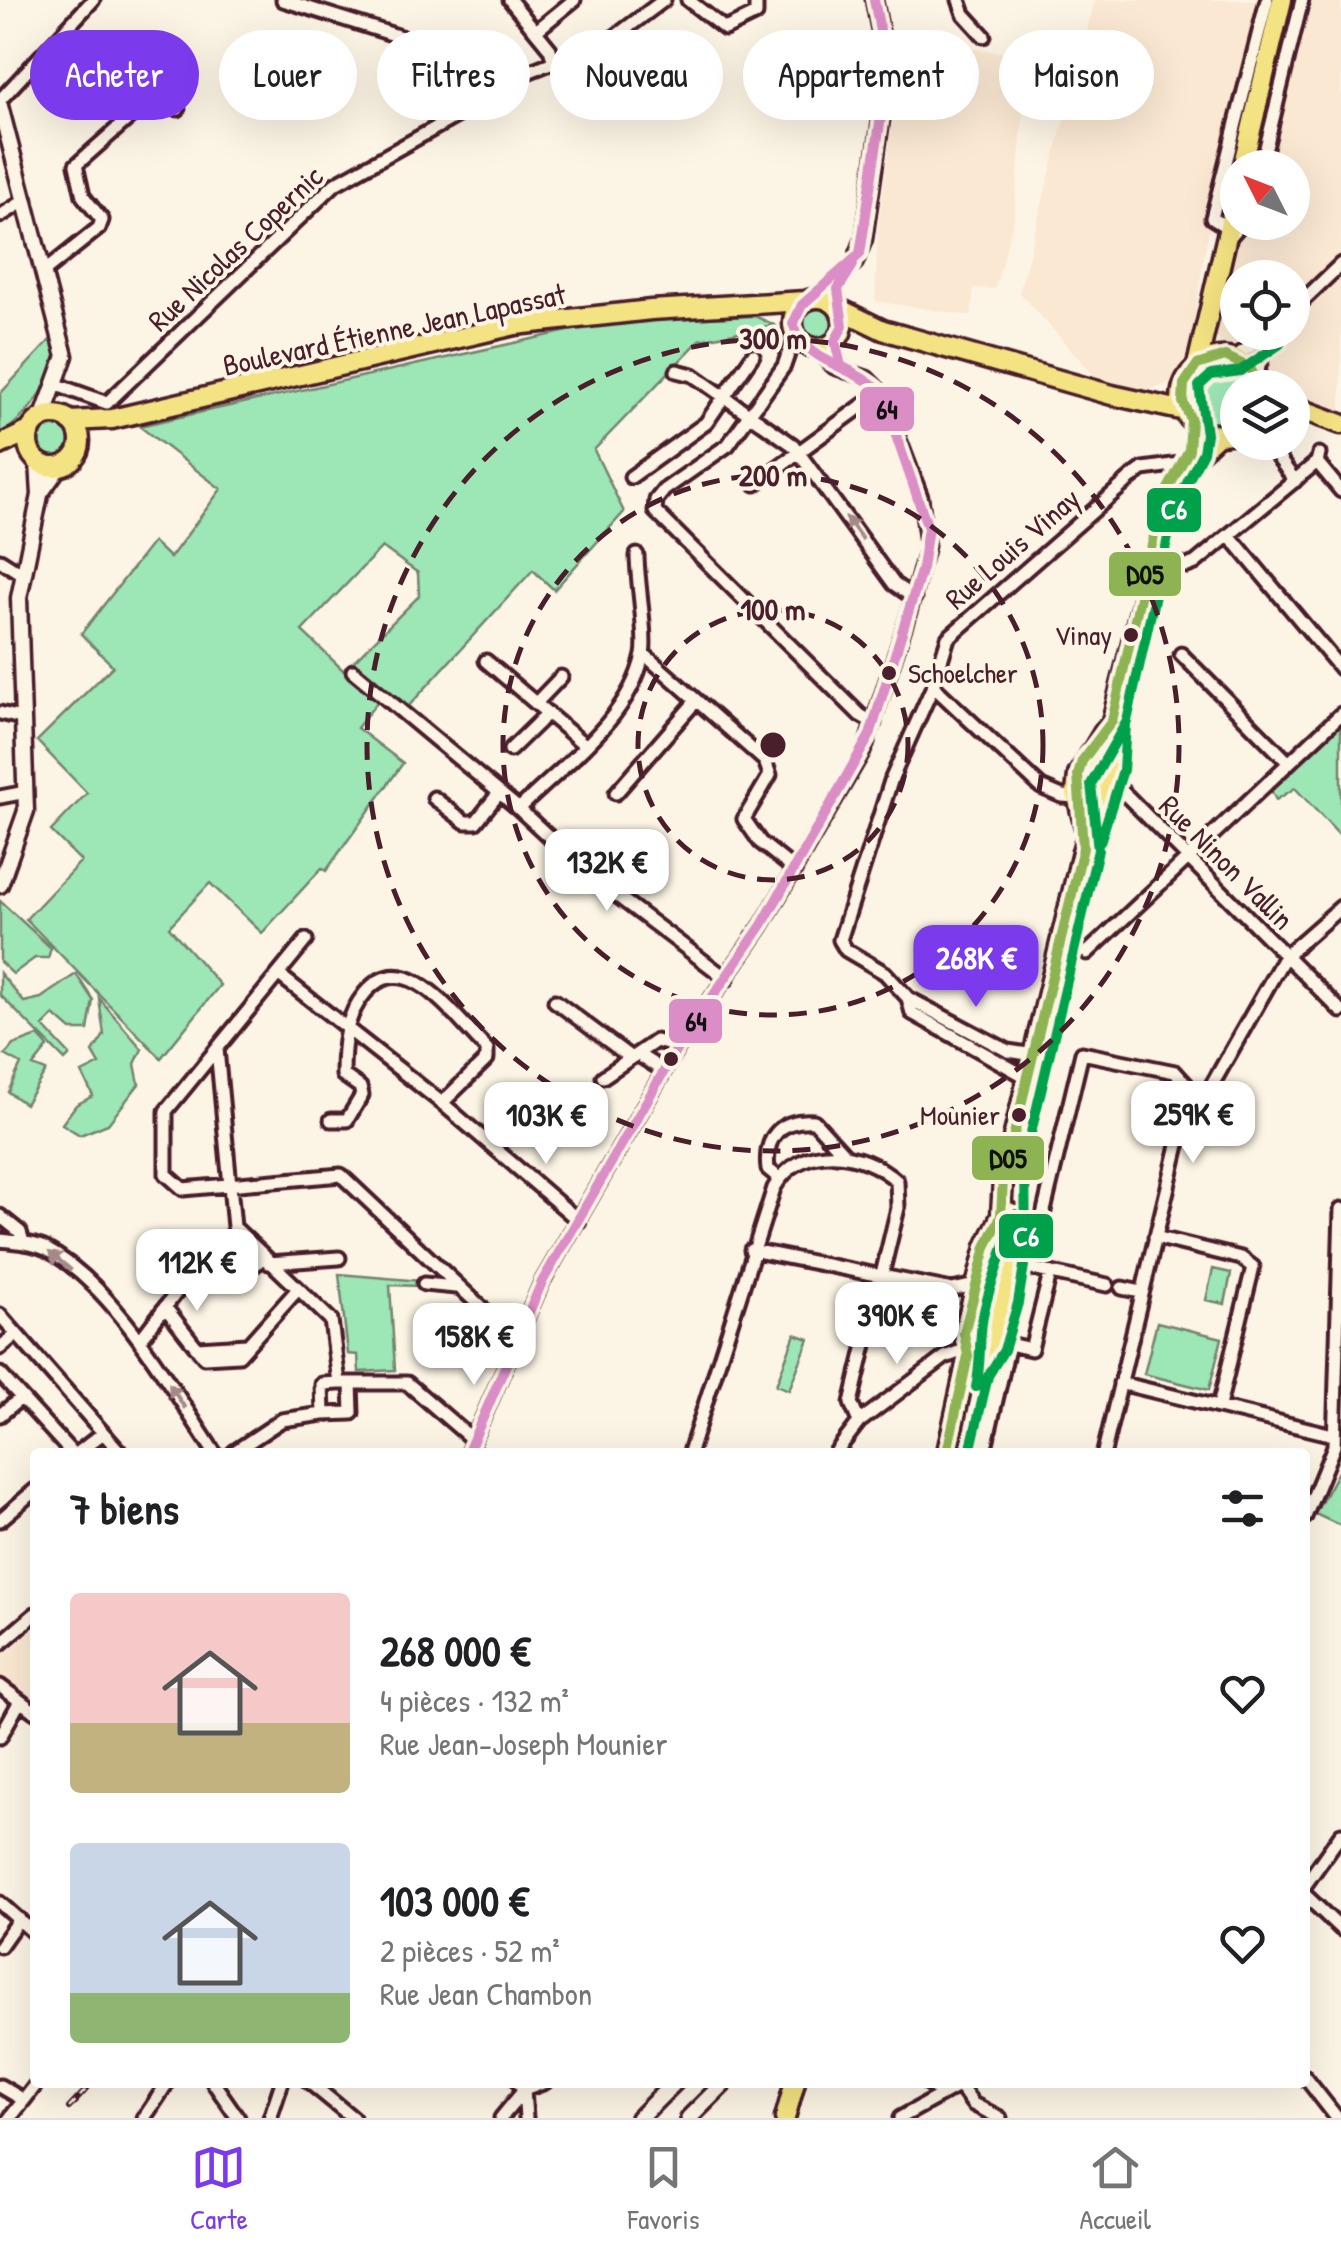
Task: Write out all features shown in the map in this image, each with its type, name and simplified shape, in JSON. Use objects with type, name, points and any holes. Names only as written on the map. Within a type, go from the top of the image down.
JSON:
[{"type":"main road","points":[[1246,150],[1282,0]]},
{"type":"main road","points":[[1137,400],[1184,384],[1197,365],[1229,240]]},
{"type":"main road","points":[[883,330],[838,338],[812,348],[794,329],[796,311],[810,299],[838,307],[883,330],[1188,416],[1218,435],[1189,462],[1172,490],[1151,566],[1010,1156],[999,1242],[970,1304],[955,1448]]},
{"type":"main road","name":"Boulevard Étienne Jean Lapassat","points":[[66,419],[112,420],[516,325],[635,311],[810,299]]},
{"type":"main road","name":"Boulevard Étienne Jean Lapassat","points":[[750,306],[775,312],[794,329]]},
{"type":"main road","points":[[838,307],[838,338]]},
{"type":"main road","points":[[1206,323],[1213,345],[1244,370]]},
{"type":"main road","points":[[1197,365],[1229,357]]},
{"type":"main road","points":[[1151,566],[1166,488],[1191,441],[1184,384]]},
{"type":"main road","points":[[1310,413],[1341,424]]},
{"type":"main road","points":[[66,419],[80,446],[72,459],[60,466],[0,449],[36,424],[66,419]]},
{"type":"main road","name":"Boulevard Étienne Jean Lapassat","points":[[80,446],[112,420]]},
{"type":"main road","points":[[1310,420],[1341,424]]},
{"type":"main road","points":[[35,458],[36,424]]},
{"type":"main road","points":[[948,1448],[967,1354],[995,1332],[1010,1264],[999,1242]]},
{"type":"main road","points":[[639,2118],[669,2088]]},
{"type":"main road","points":[[689,2118],[719,2088]]},
{"type":"main road","points":[[785,2116],[791,2088]]},
{"type":"street","points":[[36,424],[56,389],[66,356],[0,103],[94,0]]},
{"type":"street","points":[[283,0],[379,30]]},
{"type":"street","points":[[510,0],[550,57]]},
{"type":"street","points":[[536,32],[574,0]]},
{"type":"street","name":"Rue Nicolas Copernic","points":[[624,30],[664,0]]},
{"type":"street","points":[[688,0],[725,30],[756,14],[756,0]]},
{"type":"street","points":[[960,0],[964,14],[984,36]]},
{"type":"street","points":[[1228,150],[1267,0]]},
{"type":"street","points":[[1266,150],[1302,0]]},
{"type":"street","points":[[810,299],[844,274],[859,256],[864,239],[888,71],[876,1]]},
{"type":"street","points":[[45,271],[99,228],[102,220],[84,196],[76,165],[127,120]]},
{"type":"street","name":"Rue Nicolas Copernic","points":[[56,389],[107,403],[314,200],[450,120]]},
{"type":"street","points":[[1220,183],[1212,218],[1220,223]]},
{"type":"street","points":[[0,216],[26,200]]},
{"type":"street","points":[[1310,294],[1341,264]]},
{"type":"street","points":[[838,307],[844,274]]},
{"type":"street","points":[[794,329],[784,366],[750,416],[728,445],[658,495],[656,511],[860,715],[874,722]]},
{"type":"street","points":[[838,338],[837,360],[846,371]]},
{"type":"street","points":[[323,1414],[322,1384],[407,1383],[470,1446],[542,1282],[678,1047],[795,870],[865,748],[914,598],[927,546],[926,511],[881,392],[867,378],[829,364],[812,348],[784,366]]},
{"type":"street","points":[[1229,357],[1242,350]]},
{"type":"street","points":[[631,477],[706,423],[753,354]]},
{"type":"street","points":[[677,371],[693,375],[799,452],[894,584],[914,598]]},
{"type":"street","points":[[56,389],[66,419]]},
{"type":"street","points":[[756,484],[881,392]]},
{"type":"street","points":[[0,885],[23,831],[26,792],[21,718],[22,574],[40,495],[35,458]]},
{"type":"street","points":[[1151,566],[1187,566],[1318,458],[1341,491]]},
{"type":"street","points":[[1279,460],[1294,481]]},
{"type":"street","name":"Rue Louis Vinay","points":[[1006,1056],[908,998],[886,973],[846,950],[840,940],[897,766],[934,686],[948,638],[1132,477],[1144,469],[1180,464]]},
{"type":"street","points":[[40,495],[60,466]]},
{"type":"street","points":[[1155,468],[1166,488]]},
{"type":"street","points":[[1228,536],[1341,669]]},
{"type":"street","points":[[519,809],[586,746],[614,713],[644,654],[636,556]]},
{"type":"street","points":[[0,560],[22,574]]},
{"type":"street","points":[[644,654],[769,766],[770,775],[744,819],[760,842],[795,870]]},
{"type":"street","points":[[1181,654],[1288,762]]},
{"type":"street","points":[[486,661],[586,746]]},
{"type":"street","points":[[353,671],[519,809],[591,876],[727,978]]},
{"type":"street","points":[[537,702],[561,677]]},
{"type":"street","points":[[934,686],[1041,788],[1097,783]]},
{"type":"street","points":[[616,793],[695,702]]},
{"type":"street","points":[[0,713],[21,718]]},
{"type":"street","points":[[510,750],[548,713]]},
{"type":"street","points":[[1087,953],[1341,714]]},
{"type":"street","name":"Rue Ninon Vallin","points":[[1097,783],[1188,858],[1341,1011]]},
{"type":"street","points":[[0,797],[26,792]]},
{"type":"street","points":[[434,798],[465,822],[476,822],[499,793]]},
{"type":"street","points":[[1105,1448],[1174,1156],[1285,956],[1341,907]]},
{"type":"street","points":[[306,940],[166,1111],[166,1174],[183,1188],[342,1175],[517,1341]]},
{"type":"street","points":[[332,1120],[347,1120],[362,1095],[360,1087],[344,1075],[346,1029],[362,996],[384,975],[397,973],[444,1001],[488,1049],[487,1059],[442,1102]]},
{"type":"street","points":[[278,974],[442,1102],[579,1221]]},
{"type":"street","points":[[555,1001],[634,1056],[664,1071]]},
{"type":"street","points":[[604,1077],[656,1041],[678,1047]]},
{"type":"street","points":[[217,1049],[234,1227],[332,1320],[352,1413],[282,1420],[240,1448]]},
{"type":"street","points":[[1030,1269],[1082,1054],[1175,1072],[1204,1104]]},
{"type":"street","points":[[1006,1056],[1034,1055]]},
{"type":"street","points":[[1006,1056],[1028,1078]]},
{"type":"street","points":[[779,1178],[768,1169],[765,1148],[778,1130],[794,1120],[814,1121],[844,1154]]},
{"type":"street","points":[[691,1448],[751,1250],[779,1178],[814,1159],[844,1154],[877,1163],[896,1181],[898,1208],[851,1403],[859,1422]]},
{"type":"street","points":[[1310,1507],[1337,1456],[1334,1435],[1341,1209]]},
{"type":"street","points":[[0,1216],[20,1232],[23,1242]]},
{"type":"street","points":[[1155,1237],[1241,1258],[1253,1267],[1220,1406]]},
{"type":"street","points":[[0,1240],[46,1249],[72,1270],[140,1340],[211,1448]]},
{"type":"street","points":[[751,1250],[952,1290],[976,1285]]},
{"type":"street","points":[[140,1340],[192,1272],[266,1260],[339,1258]]},
{"type":"street","points":[[1010,1264],[1107,1284]]},
{"type":"street","points":[[985,1448],[1009,1344],[1032,1349],[1050,1274]]},
{"type":"street","points":[[424,1284],[456,1287]]},
{"type":"street","points":[[1122,1288],[1141,1292]]},
{"type":"street","points":[[165,1307],[204,1357],[239,1355],[298,1289]]},
{"type":"street","points":[[952,1290],[970,1304]]},
{"type":"street","points":[[0,1315],[116,1448]]},
{"type":"street","points":[[0,1348],[16,1334]]},
{"type":"street","points":[[839,1448],[859,1422],[967,1354]]},
{"type":"street","points":[[0,1374],[71,1448]]},
{"type":"street","points":[[1120,1382],[1334,1435]]},
{"type":"street","points":[[0,1415],[21,1398]]},
{"type":"street","points":[[80,1448],[102,1432]]},
{"type":"street","points":[[0,1520],[30,1494]]},
{"type":"street","points":[[0,1644],[30,1618]]},
{"type":"street","points":[[0,1686],[30,1708]]},
{"type":"street","points":[[0,1737],[20,1701]]},
{"type":"street","points":[[1310,1878],[1341,1834]]},
{"type":"street","points":[[1310,1900],[1341,1929]]},
{"type":"street","points":[[0,1903],[30,1930]]},
{"type":"street","points":[[0,1946],[18,1919]]},
{"type":"street","points":[[1310,2083],[1337,2118]]},
{"type":"street","points":[[0,2086],[24,2100]]},
{"type":"street","points":[[10,2118],[33,2088]]},
{"type":"street","points":[[144,2118],[164,2088]]},
{"type":"street","points":[[217,2088],[238,2118]]},
{"type":"street","points":[[270,2118],[280,2088]]},
{"type":"street","points":[[316,2088],[353,2118]]},
{"type":"street","points":[[501,2118],[520,2088]]},
{"type":"street","points":[[521,2088],[526,2118]]},
{"type":"street","points":[[934,2088],[943,2094]]},
{"type":"street","points":[[900,2118],[954,2088]]},
{"type":"street","points":[[964,2088],[973,2104],[1000,2118]]},
{"type":"shaded area","points":[[1095,0],[1263,0],[1227,150],[1220,150],[1220,178],[1187,362],[1172,382],[1145,391],[1102,384],[1019,292],[1064,120],[1154,120],[1154,30],[1087,30]]},
{"type":"shaded area","points":[[1300,0],[1341,0],[1341,414],[1310,404],[1310,370],[1264,370],[1266,358],[1256,350],[1310,350],[1310,260],[1233,260],[1238,240],[1310,240],[1310,150],[1261,150]]},
{"type":"shaded area","points":[[979,50],[999,52],[999,120],[1022,120],[1014,219],[995,289],[974,288],[971,316],[875,301],[878,227],[893,120],[979,120]]},
{"type":"shaded area","points":[[1220,315],[1220,342],[1215,336]]},
{"type":"shaded area","points":[[30,1632],[30,1701],[0,1679],[0,1658]]},
{"type":"green space","points":[[818,307],[829,312],[834,323],[829,334],[818,339],[807,334],[802,323],[807,312]]},
{"type":"green space","points":[[755,316],[774,325],[700,340],[594,450],[624,512],[554,590],[533,570],[406,709],[385,692],[357,728],[403,763],[326,871],[322,868],[262,933],[210,883],[169,927],[220,985],[161,1058],[26,919],[81,861],[51,831],[87,793],[37,741],[113,666],[81,634],[153,542],[170,558],[221,489],[139,426],[613,321]],"holes":[[[382,547],[418,573],[419,596],[344,671],[302,631]]]},
{"type":"green space","points":[[50,340],[55,345],[55,358],[46,383],[21,418],[0,434],[0,394]]},
{"type":"green space","points":[[1216,368],[1234,370],[1220,370],[1220,422],[1209,423],[1193,403],[1199,379]]},
{"type":"green space","points":[[54,423],[68,428],[73,442],[68,456],[54,461],[40,456],[35,442],[40,428]]},
{"type":"green space","points":[[1341,723],[1341,837],[1295,788],[1276,800],[1271,790]]},
{"type":"green space","points":[[0,901],[51,948],[48,958],[35,958],[13,974],[0,962]]},
{"type":"green space","points":[[0,973],[24,1002],[41,998],[76,974],[93,1000],[88,1030],[71,1030],[54,1015],[43,1026],[70,1055],[65,1060],[0,995]]},
{"type":"green space","points":[[99,998],[142,1049],[135,1064],[139,1084],[108,1124],[80,1135],[62,1124],[76,1105],[93,1096],[82,1073],[100,1064],[93,1052],[104,1035]]},
{"type":"green space","points":[[38,1036],[48,1047],[33,1066],[46,1071],[25,1104],[8,1092],[21,1064],[5,1055],[13,1045]]},
{"type":"green space","points":[[1213,1269],[1231,1273],[1225,1304],[1206,1300]]},
{"type":"green space","points":[[339,1274],[422,1281],[418,1286],[390,1285],[395,1370],[359,1372],[358,1355],[348,1354]]},
{"type":"green space","points":[[1157,1322],[1222,1338],[1209,1390],[1144,1374]]},
{"type":"green space","points":[[795,1334],[809,1339],[789,1390],[776,1385]]},
{"type":"green space","points":[[1341,1466],[1341,1526],[1315,1514]]},
{"type":"railway","points":[[69,2108],[87,2088]]},
{"type":"transit line","name":"64","points":[[470,1448],[542,1282],[678,1047],[762,925],[870,735],[922,568],[928,528],[881,392],[809,348],[793,324],[802,305],[860,254],[888,71],[874,0]]},
{"type":"transit line","name":"64","points":[[853,265],[838,289],[843,326],[835,341],[841,366],[854,373]]},
{"type":"transit line","name":"C6","points":[[971,1448],[988,1376],[1004,1350],[1018,1303],[1026,1253],[1025,1158],[1098,850],[1091,784],[1127,721],[1175,506],[1203,452],[1206,434],[1199,386],[1211,375],[1240,371],[1271,350]]},
{"type":"transit line","name":"D05","points":[[948,1448],[968,1356],[964,1333],[986,1247],[1001,1216],[1003,1180],[1083,848],[1078,775],[1082,761],[1112,721],[1162,500],[1189,450],[1191,420],[1183,402],[1184,384],[1197,365],[1225,356],[1251,370]]},
{"type":"transit line","name":"C6","points":[[1100,842],[1123,770],[1126,725]]},
{"type":"transit line","name":"C6","points":[[976,1387],[984,1311],[1015,1214]]},
{"type":"place","name":"Vinay","points":[[1131,635]]},
{"type":"place","name":"Schoelcher","points":[[889,673]]},
{"type":"place","name":"Mounier","points":[[1019,1115]]}]
